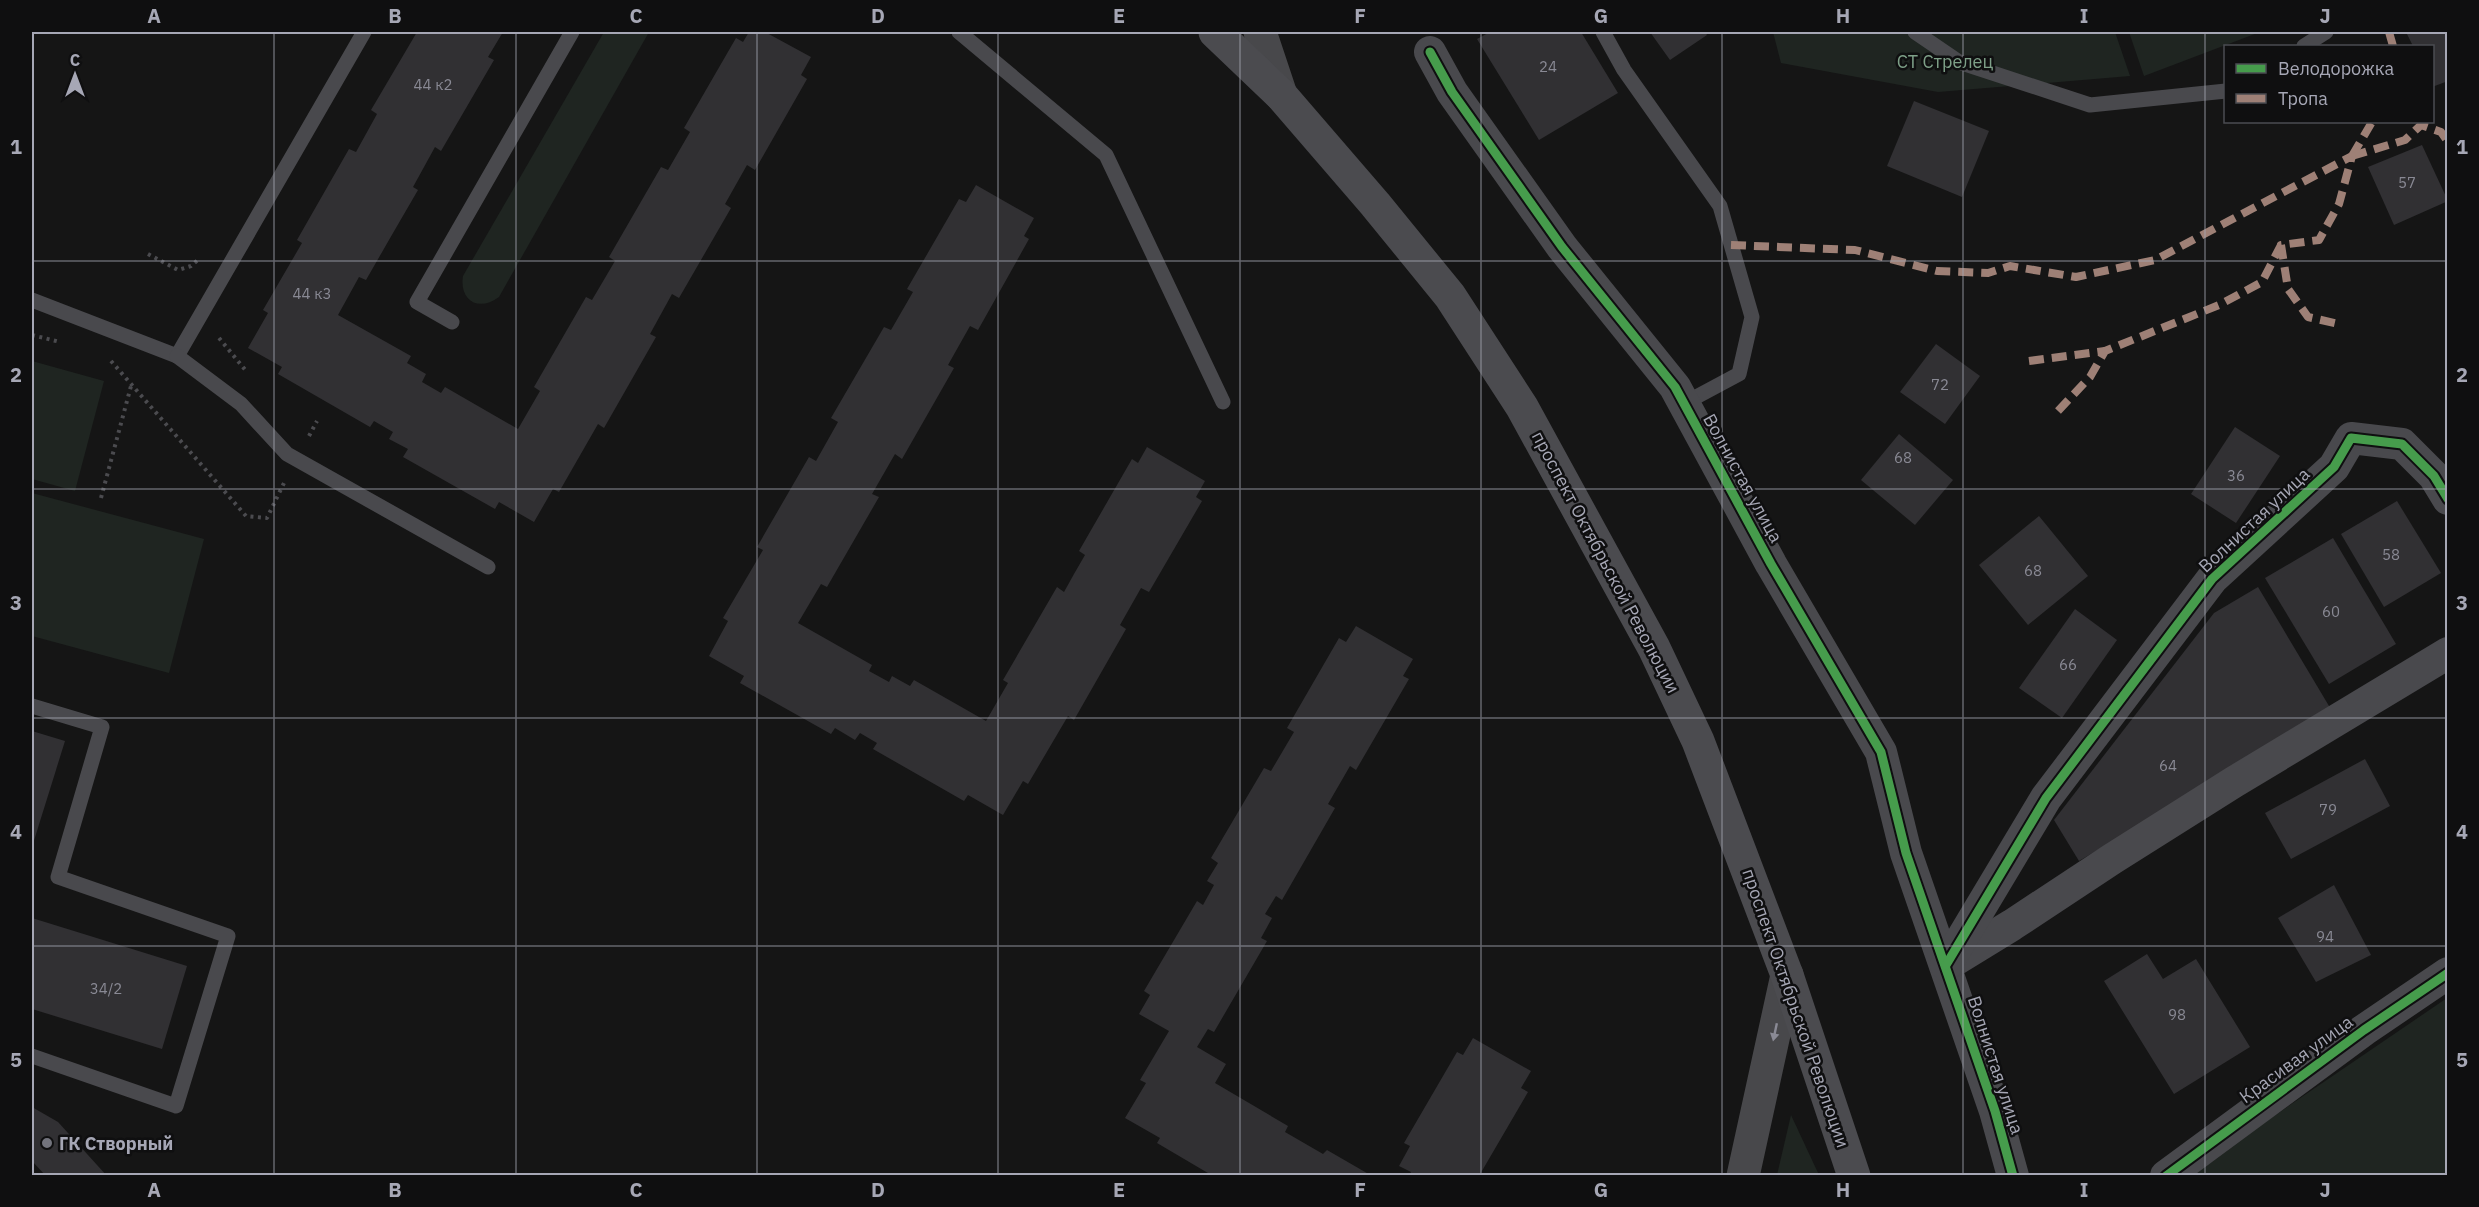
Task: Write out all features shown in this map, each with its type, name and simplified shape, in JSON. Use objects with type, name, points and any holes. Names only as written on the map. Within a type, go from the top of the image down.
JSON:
[{"type":"main road","name":"проспект Октябрьской Революции","points":[[1215,32],[1281,95],[1375,204],[1450,296],[1522,407],[1643,628],[1698,741],[1787,975],[1854,1176]]},
{"type":"main road","points":[[1260,32],[1281,95]]},
{"type":"main road","points":[[1743,1176],[1787,975]]},
{"type":"street","name":"Волнистая улица","points":[[1430,52],[1452,92],[1562,247],[1675,387],[1771,564],[1881,752],[1906,853],[1946,964],[1995,1112],[2013,1176]]},
{"type":"street","name":"Волнистая улица","points":[[1946,964],[2046,798],[2212,579],[2334,467],[2351,438],[2402,444],[2434,476],[2448,499]]},
{"type":"street","points":[[1946,964],[2012,925],[2225,788],[2448,653]]},
{"type":"street","name":"Красивая улица","points":[[2166,1176],[2364,1030],[2448,973]]},
{"type":"lane","points":[[177,356],[364,32]]},
{"type":"lane","points":[[452,322],[417,302],[572,32]]},
{"type":"lane","points":[[959,32],[1106,155],[1223,402]]},
{"type":"lane","name":"Волнистая улица","points":[[1603,32],[1624,70],[1720,206],[1752,317],[1739,374],[1683,404]]},
{"type":"lane","points":[[1915,32],[1959,62],[2090,105],[2224,91]]},
{"type":"lane","points":[[2306,45],[2326,32]]},
{"type":"lane","points":[[32,300],[177,356],[241,404],[287,454],[488,567]]},
{"type":"lane","points":[[32,706],[102,727],[58,877],[228,936],[176,1106],[32,1056]]},
{"type":"path","points":[[215,332],[250,376]]},
{"type":"path","points":[[32,335],[63,343]]},
{"type":"path","points":[[104,354],[246,516],[267,518],[317,421]]},
{"type":"path","points":[[101,498],[132,385]]},
{"type":"path","points":[[298,430],[313,441]]},
{"type":"green space","points":[[604,32],[649,32],[499,297],[484,304],[472,302],[464,292],[463,276]]},
{"type":"green space","name":"СТ Стрелец","points":[[1773,32],[2115,32],[2130,76],[1938,92],[1781,63]]},
{"type":"green space","points":[[2129,32],[2260,32],[2224,45],[2144,76]]},
{"type":"green space","points":[[32,361],[104,381],[75,491],[32,479]]},
{"type":"green space","points":[[32,493],[204,539],[169,673],[32,636]]},
{"type":"green space","points":[[2447,998],[2447,1175],[2186,1176],[2212,1162],[2271,1118]]},
{"type":"green space","points":[[1791,1115],[1819,1175],[1777,1175]]},
{"type":"building","points":[[417,32],[503,32],[488,57],[494,60],[441,151],[435,147],[413,187],[418,190],[366,280],[359,277],[338,315],[411,356],[407,363],[426,374],[422,382],[441,393],[445,387],[518,429],[540,391],[534,387],[586,297],[592,300],[615,261],[609,257],[661,167],[668,170],[690,132],[684,128],[736,38],[743,42],[749,32],[765,32],[811,57],[801,75],[807,79],[755,170],[747,165],[725,204],[731,208],[679,298],[672,294],[650,334],[656,337],[604,428],[598,424],[559,492],[553,489],[534,522],[499,502],[495,509],[403,457],[408,449],[389,439],[393,432],[374,421],[370,427],[278,374],[282,367],[248,348],[268,313],[263,310],[302,243],[297,240],[349,149],[356,152],[377,114],[371,110]]},
{"type":"building","points":[[1490,32],[1581,32],[1618,93],[1539,140],[1477,39]]},
{"type":"building","points":[[1650,32],[1705,32],[1707,35],[1670,60]]},
{"type":"building","points":[[2406,32],[2448,32],[2448,81],[2434,86],[2434,45],[2412,45]]},
{"type":"building","points":[[1914,101],[1989,131],[1962,197],[1887,166]]},
{"type":"building","points":[[2422,145],[2448,201],[2394,225],[2368,167]]},
{"type":"building","points":[[976,185],[1034,218],[1024,236],[1029,239],[978,330],[970,326],[948,365],[954,368],[902,459],[895,454],[872,494],[879,497],[827,587],[821,584],[798,623],[872,665],[869,671],[889,682],[892,676],[910,686],[914,680],[986,721],[1008,683],[1003,680],[1057,587],[1064,592],[1085,555],[1079,551],[1132,459],[1138,463],[1147,447],[1205,481],[1196,497],[1202,501],[1149,592],[1141,588],[1120,625],[1126,629],[1074,720],[1068,716],[1028,784],[1023,781],[1003,815],[968,795],[964,801],[873,749],[877,743],[860,733],[855,740],[835,728],[831,734],[740,683],[744,676],[709,656],[728,621],[723,618],[763,550],[757,547],[809,457],[816,461],[838,422],[831,418],[884,327],[891,330],[913,292],[907,289],[959,199],[966,202]]},
{"type":"building","points":[[1936,344],[1980,376],[1945,424],[1900,392]]},
{"type":"building","points":[[2235,427],[2280,456],[2236,523],[2191,494]]},
{"type":"building","points":[[1899,434],[1953,480],[1915,525],[1861,480]]},
{"type":"building","points":[[2397,501],[2441,573],[2384,607],[2341,534]]},
{"type":"building","points":[[2039,516],[2088,576],[2028,625],[1979,565]]},
{"type":"building","points":[[2333,538],[2396,644],[2329,684],[2265,578]]},
{"type":"building","points":[[2258,587],[2332,711],[2079,861],[2054,820],[2214,613]]},
{"type":"building","points":[[2075,609],[2117,640],[2062,718],[2019,688]]},
{"type":"building","points":[[1356,626],[1413,659],[1403,676],[1409,679],[1356,770],[1350,766],[1328,804],[1335,808],[1282,900],[1276,896],[1265,914],[1272,918],[1261,938],[1267,941],[1214,1032],[1208,1029],[1197,1047],[1226,1064],[1215,1083],[1288,1126],[1285,1132],[1323,1154],[1327,1150],[1372,1176],[1213,1176],[1157,1143],[1160,1138],[1125,1118],[1146,1083],[1140,1080],[1169,1031],[1139,1014],[1150,995],[1144,991],[1197,901],[1203,905],[1214,885],[1207,881],[1218,863],[1211,858],[1264,768],[1271,771],[1294,732],[1287,728],[1339,638],[1346,642]]},
{"type":"building","points":[[32,731],[65,741],[32,847]]},
{"type":"building","points":[[2365,759],[2390,806],[2291,859],[2265,813]]},
{"type":"building","points":[[2334,885],[2371,955],[2316,982],[2278,918]]},
{"type":"building","points":[[32,918],[187,966],[162,1049],[32,1009]]},
{"type":"building","points":[[2147,954],[2163,979],[2196,959],[2250,1047],[2174,1094],[2104,981]]},
{"type":"building","points":[[1473,1038],[1531,1071],[1521,1088],[1528,1092],[1479,1176],[1409,1176],[1411,1172],[1399,1166],[1410,1146],[1404,1143],[1457,1052],[1463,1055]]},
{"type":"building","name":"ГК Створный","points":[[32,1107],[58,1122],[107,1176],[46,1176],[32,1161]]},
{"type":"marked path","points":[[2389,32],[2393,45]]},
{"type":"marked path","points":[[2352,156],[2371,123]]},
{"type":"marked path","points":[[2352,156],[2405,140],[2421,125],[2441,132],[2448,142]]},
{"type":"marked path","points":[[1731,245],[1855,250],[1937,271],[1988,273],[2010,266],[2076,277],[2155,260],[2352,156],[2339,204],[2319,240],[2281,245],[2288,289],[2308,317],[2339,324]]},
{"type":"marked path","points":[[2058,411],[2090,377],[2105,351],[2219,305],[2262,282],[2281,245]]},
{"type":"marked path","points":[[2029,361],[2105,351]]},
{"type":"cycle path","points":[[1430,52],[1452,92],[1562,247],[1675,387],[1771,564],[1881,752],[1906,853],[1995,1111],[2013,1176]]},
{"type":"cycle path","points":[[1946,965],[2046,798],[2212,579],[2334,467],[2351,438],[2402,444],[2434,476],[2448,499]]},
{"type":"cycle path","points":[[2166,1176],[2364,1030],[2448,973]]},
{"type":"place","name":"ГК Створный","points":[[47,1143]]}]
